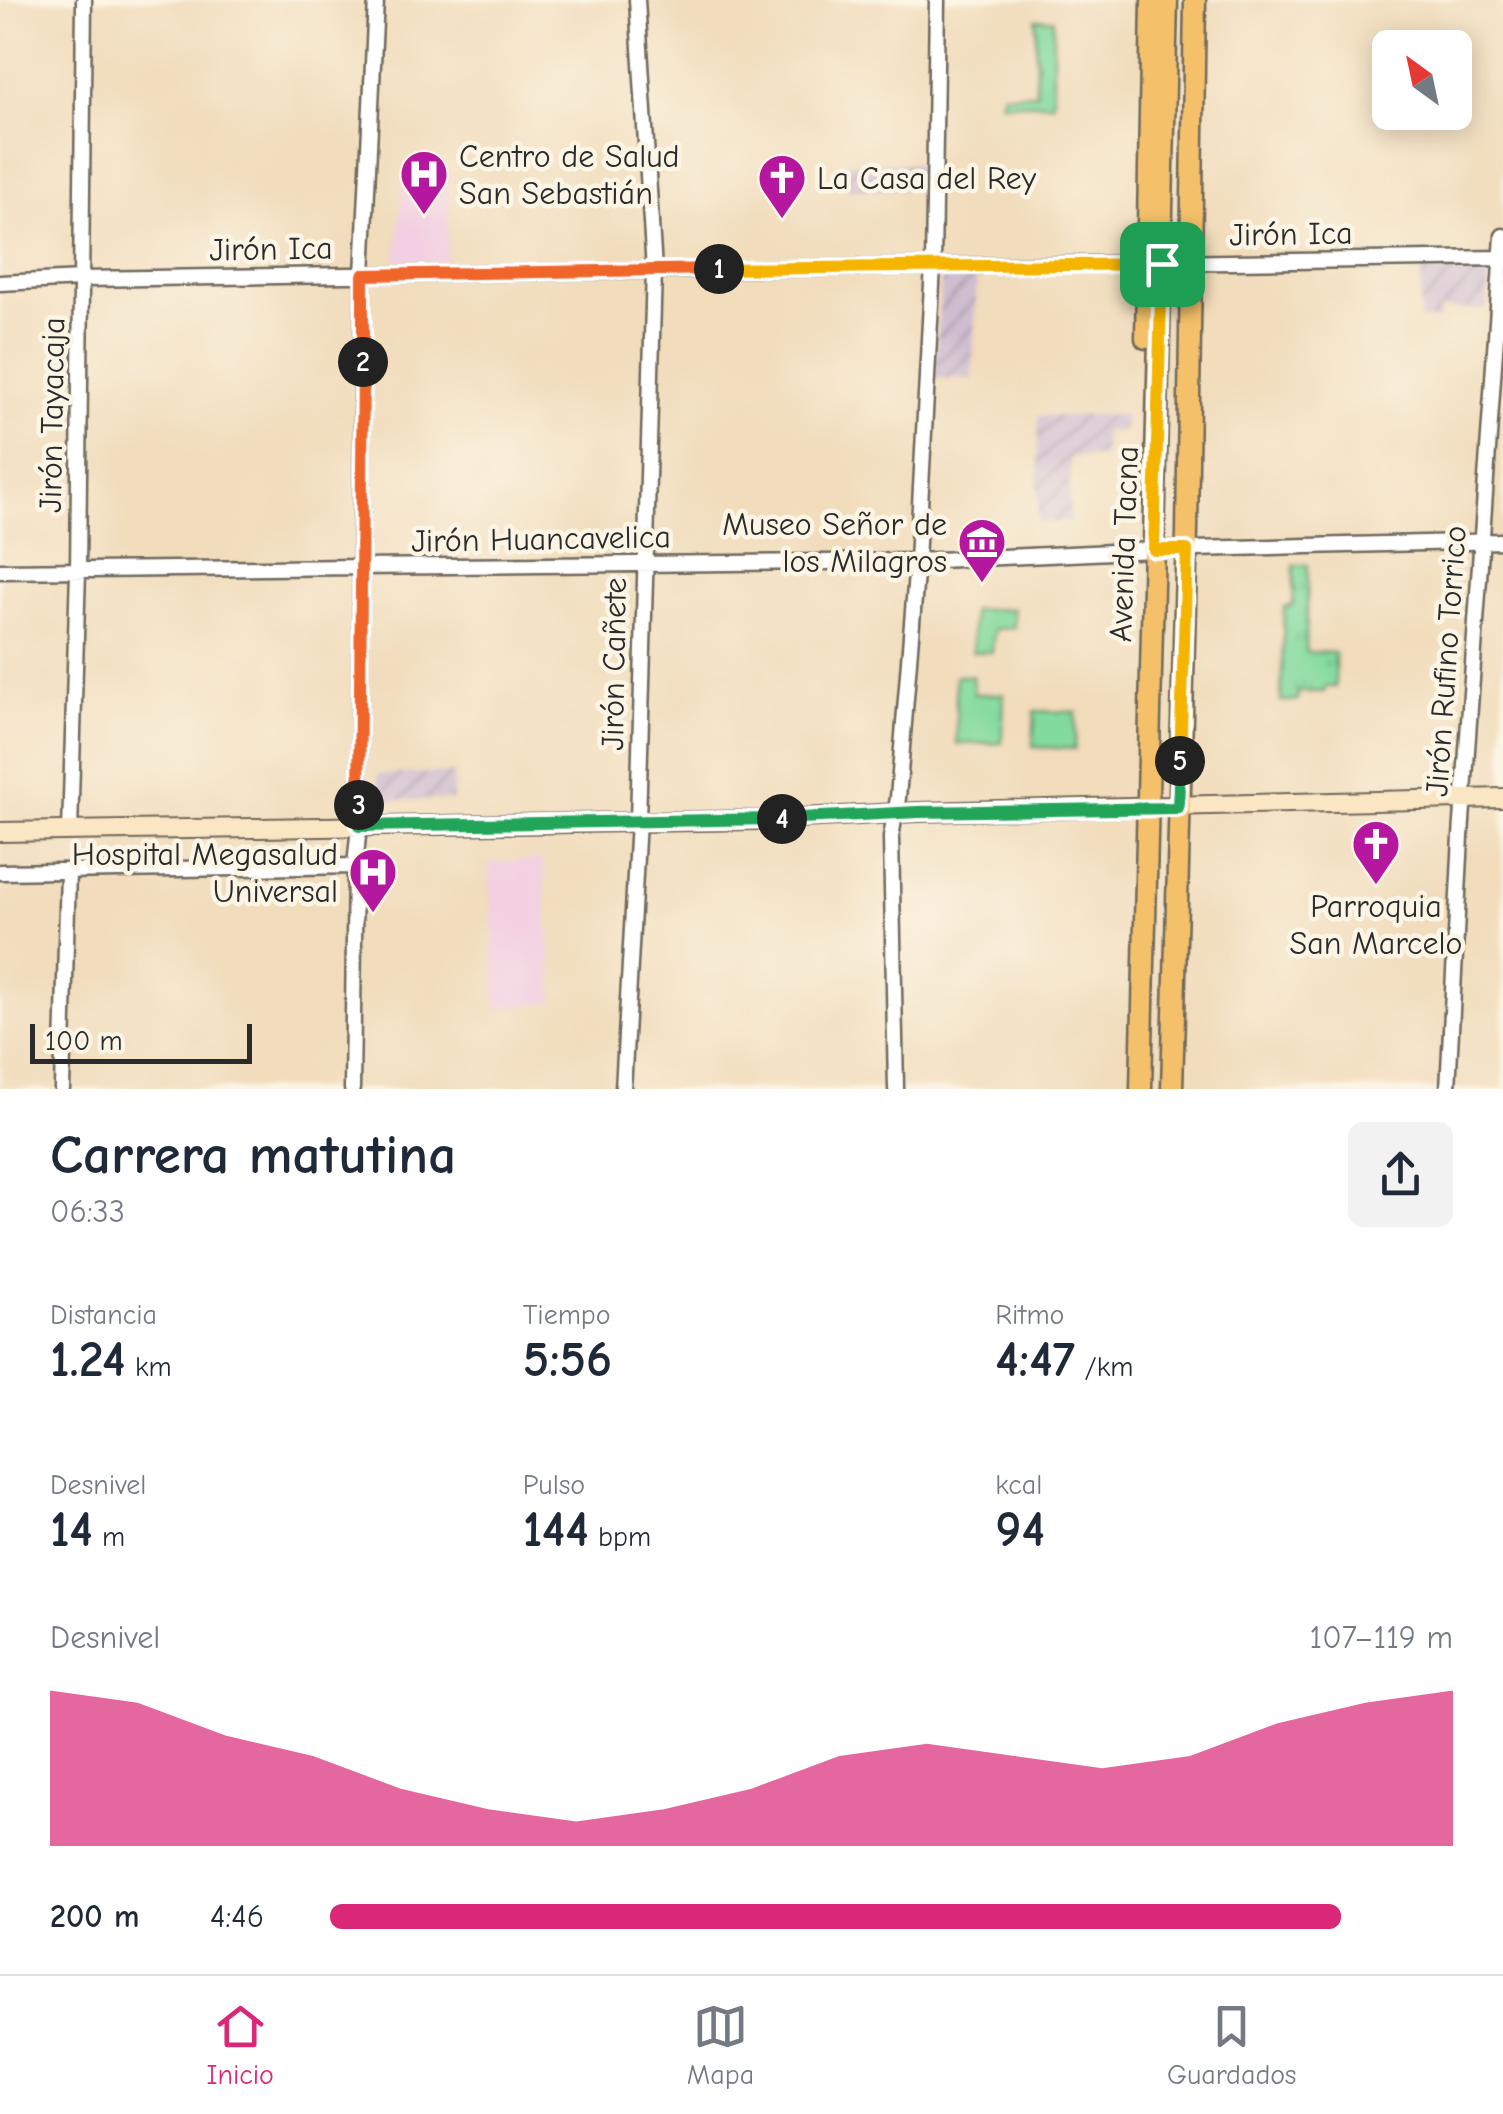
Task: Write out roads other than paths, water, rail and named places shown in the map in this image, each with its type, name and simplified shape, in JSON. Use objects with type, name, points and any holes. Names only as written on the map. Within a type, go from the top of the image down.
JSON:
[{"type":"main road","name":"Avenida Tacna","points":[[1152,0],[1155,264]]},
{"type":"main road","name":"Avenida Tacna","points":[[1130,1089],[1155,264],[1167,0]]},
{"type":"main road","name":"Avenida Tacna","points":[[1172,1089],[1178,808],[1191,550],[1194,0]]},
{"type":"main road","points":[[0,832],[761,820],[1503,798]]},
{"type":"main road","name":"Avenida Tacna","points":[[1140,808],[1141,1089]]},
{"type":"street","name":"Jirón Tayacaja","points":[[70,831],[78,571],[84,0]]},
{"type":"street","points":[[352,1089],[359,826],[363,275],[376,0]]},
{"type":"street","name":"Jirón Cañete","points":[[623,1089],[638,822],[654,270],[637,0]]},
{"type":"street","points":[[896,1089],[892,847],[917,562],[933,266],[937,0]]},
{"type":"street","name":"Jirón Rufino Torrico","points":[[1448,1089],[1503,236]]},
{"type":"street","name":"Jirón Ica","points":[[0,283],[1502,258]]},
{"type":"street","name":"Jirón Huancavelica","points":[[0,571],[917,562],[1147,550],[1503,541]]},
{"type":"street","points":[[0,872],[355,866]]},
{"type":"street","points":[[62,1089],[68,871]]},
{"type":"place","name":"Centro de Salud San Sebastián","points":[[424,216]]},
{"type":"place","name":"La Casa del Rey","points":[[782,220]]},
{"type":"place","name":"Museo Señor de los Milagros","points":[[982,584]]},
{"type":"place","name":"Parroquia San Marcelo","points":[[1376,886]]},
{"type":"place","name":"Hospital Megasalud Universal","points":[[373,914]]}]
